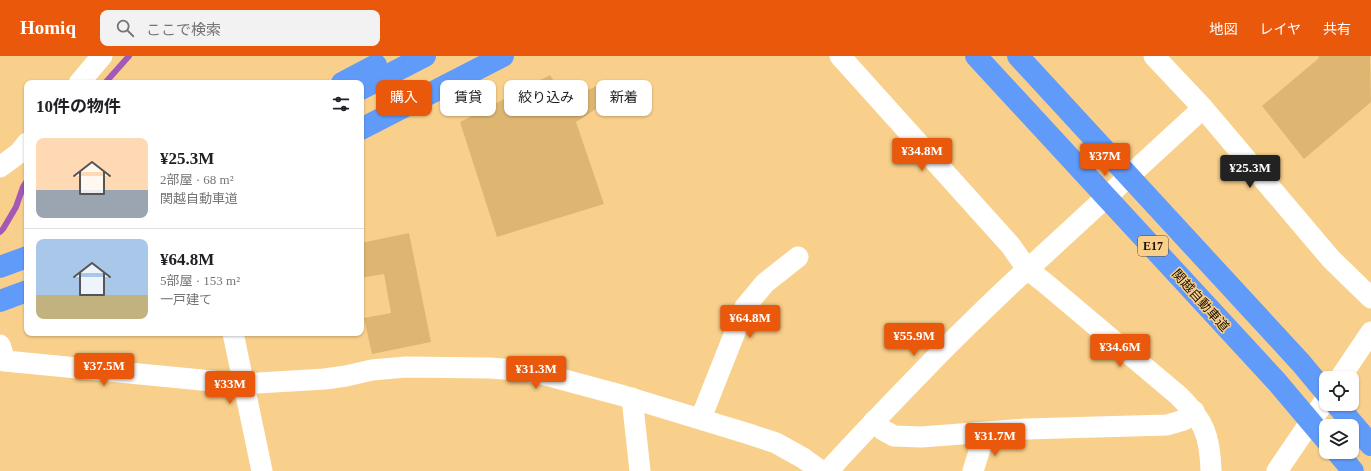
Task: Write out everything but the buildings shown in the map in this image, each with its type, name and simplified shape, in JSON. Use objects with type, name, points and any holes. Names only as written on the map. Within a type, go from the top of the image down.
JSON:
[{"type":"highway","points":[[348,80],[392,56]]},
{"type":"highway","points":[[364,87],[425,56]]},
{"type":"highway","points":[[364,127],[503,56]]},
{"type":"highway","name":"関越自動車道","points":[[976,56],[1277,382],[1319,432]]},
{"type":"highway","name":"E17","points":[[1018,56],[1319,384]]},
{"type":"highway","points":[[0,267],[24,257]]},
{"type":"highway","points":[[0,301],[24,292]]},
{"type":"highway","points":[[1342,411],[1371,445]]},
{"type":"highway","points":[[1343,459],[1353,471]]},
{"type":"street","points":[[82,80],[102,56]]},
{"type":"street","points":[[840,56],[1010,246],[1033,264],[1045,283],[1179,396],[1194,411],[1203,425],[1208,438],[1211,471]]},
{"type":"street","points":[[1154,56],[1198,113],[1331,259],[1371,298]]},
{"type":"street","points":[[828,471],[874,421],[973,320],[1198,113]]},
{"type":"street","points":[[0,167],[19,153],[24,147]]},
{"type":"street","points":[[701,418],[745,307],[765,283],[798,257]]},
{"type":"street","points":[[1345,371],[1371,332]]},
{"type":"street","points":[[234,336],[242,384],[262,471]]},
{"type":"street","points":[[0,345],[5,361],[242,384],[325,379],[372,370],[406,367],[490,368],[542,374],[701,418],[776,443],[821,471]]},
{"type":"street","points":[[632,398],[640,471]]},
{"type":"street","points":[[1277,471],[1319,409]]},
{"type":"street","points":[[874,421],[883,430],[894,436],[920,437],[1026,429],[1167,425],[1184,420],[1194,411]]},
{"type":"street","points":[[973,471],[985,433]]},
{"type":"waterway","points":[[108,80],[129,56]]},
{"type":"waterway","points":[[0,232],[16,207],[24,186]]}]
